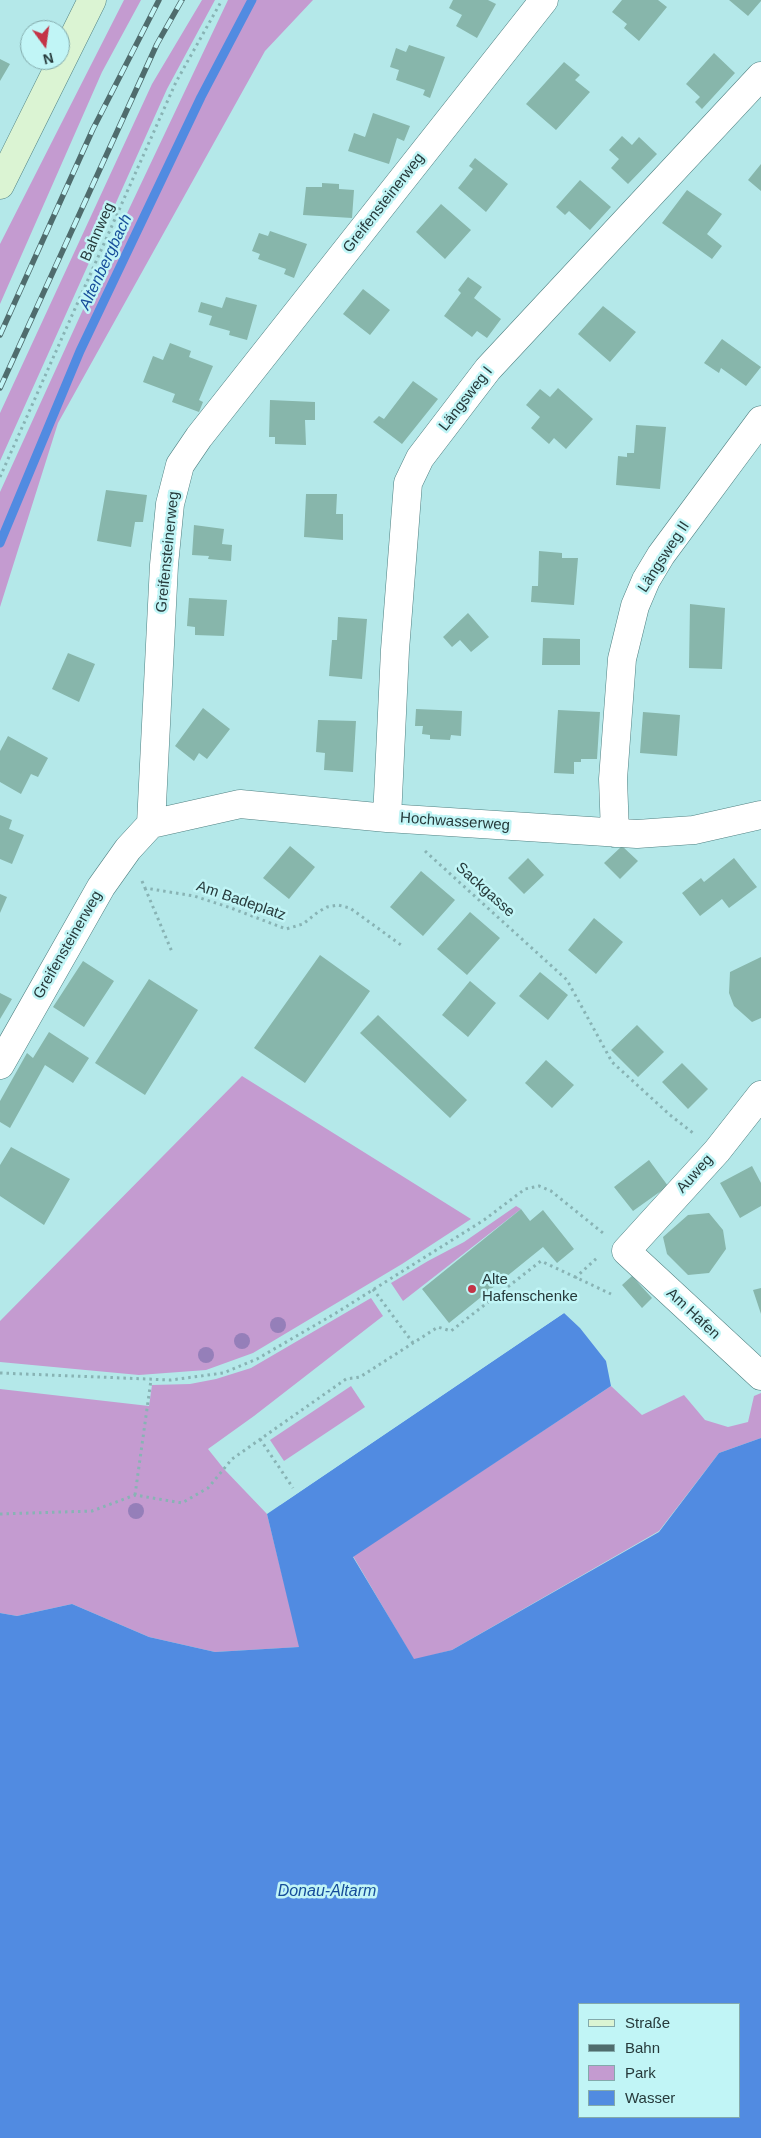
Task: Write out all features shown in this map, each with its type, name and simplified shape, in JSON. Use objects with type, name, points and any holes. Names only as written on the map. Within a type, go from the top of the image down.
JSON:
[{"type":"main road","points":[[0,185],[92,0]]},
{"type":"street","name":"Greifensteinerweg","points":[[0,1065],[101,887],[128,849],[151,824],[164,565],[170,504],[180,465],[205,429],[544,0]]},
{"type":"street","name":"Längsweg I","points":[[387,818],[395,650],[408,483],[420,458],[488,369],[761,76]]},
{"type":"street","name":"Längsweg II","points":[[615,834],[613,779],[622,659],[634,606],[646,580],[661,556],[761,420]]},
{"type":"street","name":"Hochwasserweg","points":[[151,824],[240,804],[387,818],[615,834],[694,830],[761,815]]},
{"type":"street","name":"Auweg","points":[[621,1246],[717,1151],[761,1095]]},
{"type":"street","name":"Am Hafen","points":[[621,1246],[761,1376]]},
{"type":"path","name":"Bahnweg","points":[[0,477],[176,82],[222,0]]},
{"type":"path","points":[[128,849],[172,952]]},
{"type":"path","name":"Sackgasse","points":[[423,850],[567,980],[612,1062],[670,1116],[717,1151]]},
{"type":"path","name":"Am Badeplatz","points":[[145,888],[194,896],[286,929],[303,924],[322,910],[338,905],[350,908],[401,945]]},
{"type":"path","points":[[0,1373],[171,1380],[223,1373],[257,1359],[484,1220],[525,1189],[539,1186],[551,1191],[621,1246],[575,1278]]},
{"type":"path","points":[[0,1514],[92,1510],[135,1495],[182,1503],[208,1488],[232,1459],[346,1379],[360,1377],[438,1327],[451,1331],[541,1261],[611,1294]]},
{"type":"path","points":[[373,1289],[413,1343]]},
{"type":"path","points":[[135,1495],[151,1380]]},
{"type":"path","points":[[260,1439],[293,1488]]},
{"type":"green space","points":[[124,0],[141,0],[102,72],[0,304],[0,244]]},
{"type":"green space","points":[[202,0],[215,0],[167,89],[0,461],[0,413],[152,84]]},
{"type":"green space","points":[[228,0],[313,0],[265,51],[58,423],[0,607],[0,492],[121,226]]},
{"type":"green space","points":[[242,1076],[471,1219],[402,1264],[253,1353],[206,1370],[139,1375],[0,1362],[0,1321]]},
{"type":"green space","points":[[516,1206],[521,1209],[403,1301],[391,1283],[464,1242]]},
{"type":"green space","points":[[371,1298],[383,1316],[254,1416],[208,1449],[224,1469],[267,1514],[300,1647],[215,1652],[149,1637],[72,1604],[17,1616],[0,1613],[0,1389],[149,1406],[152,1385],[190,1384],[216,1379],[251,1368]]},
{"type":"green space","points":[[351,1386],[365,1407],[284,1461],[270,1440]]},
{"type":"green space","points":[[611,1386],[642,1415],[684,1395],[705,1420],[728,1427],[748,1422],[754,1396],[761,1393],[761,1438],[719,1453],[659,1531],[452,1650],[414,1660],[353,1556]]},
{"type":"water","name":"Donau-Altarm","points":[[564,1313],[580,1328],[606,1361],[611,1386],[353,1557],[414,1659],[452,1650],[659,1532],[719,1453],[761,1438],[761,2138],[0,2138],[0,1613],[17,1616],[72,1604],[149,1637],[215,1652],[299,1647],[267,1514]]},
{"type":"pier","points":[[562,1311],[564,1313],[280,1505],[279,1503]]},
{"type":"building","points":[[453,0],[488,0],[496,4],[477,38],[456,26],[462,15],[449,8]]},
{"type":"building","points":[[622,0],[658,0],[667,7],[639,41],[624,28],[627,24],[612,12]]},
{"type":"building","points":[[729,0],[761,0],[761,1],[748,16]]},
{"type":"building","points":[[409,45],[445,57],[430,98],[423,95],[425,90],[396,80],[399,70],[390,67],[396,48],[406,52]]},
{"type":"building","points":[[714,53],[735,73],[702,109],[695,102],[700,97],[686,84]]},
{"type":"building","points":[[0,59],[10,64],[0,81]]},
{"type":"building","points":[[564,62],[580,75],[575,80],[590,92],[556,130],[526,104]]},
{"type":"building","points":[[373,113],[410,126],[404,141],[397,138],[389,164],[348,151],[354,133],[365,137]]},
{"type":"building","points":[[622,136],[632,145],[639,137],[657,154],[628,184],[611,168],[619,159],[609,150]]},
{"type":"building","points":[[475,158],[508,184],[486,212],[458,188],[473,169],[469,166]]},
{"type":"building","points":[[761,164],[761,191],[748,180]]},
{"type":"building","points":[[580,180],[611,207],[590,230],[569,211],[565,215],[556,207]]},
{"type":"building","points":[[322,183],[339,184],[339,189],[354,190],[352,218],[303,215],[306,187],[322,187]]},
{"type":"building","points":[[687,190],[722,214],[707,234],[722,246],[712,259],[662,223]]},
{"type":"building","points":[[441,204],[471,230],[445,259],[416,232]]},
{"type":"building","points":[[270,231],[307,244],[294,278],[284,274],[286,269],[258,259],[260,254],[252,251],[259,233],[268,236]]},
{"type":"building","points":[[468,277],[482,287],[474,298],[501,319],[487,338],[477,331],[472,337],[444,316],[461,293],[458,290]]},
{"type":"building","points":[[363,289],[390,310],[370,335],[343,314]]},
{"type":"building","points":[[226,297],[257,305],[247,340],[229,335],[230,331],[209,325],[212,316],[198,312],[201,302],[222,308]]},
{"type":"building","points":[[603,306],[636,332],[610,362],[578,334]]},
{"type":"building","points":[[722,339],[761,367],[746,386],[721,368],[719,373],[704,363]]},
{"type":"building","points":[[170,343],[191,351],[189,357],[213,366],[199,400],[203,402],[199,412],[172,402],[175,394],[143,382],[153,356],[163,360]]},
{"type":"building","points":[[413,381],[438,399],[402,444],[373,422],[379,416],[384,419]]},
{"type":"building","points":[[558,388],[593,419],[566,449],[554,438],[549,444],[531,428],[540,417],[526,405],[540,389],[550,397]]},
{"type":"building","points":[[270,400],[315,402],[315,420],[305,420],[306,445],[275,444],[275,437],[269,437]]},
{"type":"building","points":[[636,425],[666,427],[660,489],[616,485],[618,456],[627,457],[627,453],[634,453]]},
{"type":"building","points":[[106,490],[147,495],[143,522],[135,522],[131,547],[97,541]]},
{"type":"building","points":[[306,494],[337,494],[336,514],[343,514],[343,540],[304,537]]},
{"type":"building","points":[[194,525],[224,529],[222,544],[232,545],[231,561],[208,559],[209,556],[192,555]]},
{"type":"building","points":[[539,551],[562,553],[562,558],[578,558],[574,605],[531,602],[532,586],[538,586]]},
{"type":"building","points":[[189,598],[227,600],[224,636],[195,635],[195,627],[187,626]]},
{"type":"building","points":[[690,604],[725,608],[722,669],[689,668]]},
{"type":"building","points":[[468,613],[489,637],[471,652],[460,640],[452,647],[443,637]]},
{"type":"building","points":[[338,617],[367,619],[362,679],[329,676],[332,640],[337,640]]},
{"type":"building","points":[[543,638],[580,639],[580,665],[542,665]]},
{"type":"building","points":[[68,653],[95,664],[79,702],[52,689]]},
{"type":"building","points":[[203,708],[230,729],[207,759],[199,753],[194,761],[175,746]]},
{"type":"building","points":[[416,709],[462,711],[461,736],[451,735],[450,740],[430,739],[430,735],[422,734],[423,726],[415,726]]},
{"type":"building","points":[[558,710],[600,712],[597,759],[581,759],[581,762],[574,762],[574,774],[554,773]]},
{"type":"building","points":[[643,712],[680,715],[677,756],[640,753]]},
{"type":"building","points":[[318,720],[356,721],[353,772],[324,770],[325,753],[316,752]]},
{"type":"building","points":[[8,736],[48,758],[38,777],[31,774],[21,794],[0,782],[0,751]]},
{"type":"building","points":[[0,815],[12,820],[9,829],[24,835],[12,864],[0,859]]},
{"type":"building","points":[[290,846],[315,867],[289,899],[263,878]]},
{"type":"building","points":[[622,846],[638,861],[620,879],[604,863]]},
{"type":"building","points":[[528,858],[544,875],[524,894],[508,878]]},
{"type":"building","points":[[734,858],[757,887],[729,908],[722,899],[700,916],[682,893],[701,878],[704,882]]},
{"type":"building","points":[[421,871],[455,900],[423,936],[390,907]]},
{"type":"building","points":[[0,894],[7,897],[0,913]]},
{"type":"building","points":[[470,912],[500,938],[467,975],[437,949]]},
{"type":"building","points":[[594,918],[623,942],[596,974],[568,950]]},
{"type":"building","points":[[320,955],[370,991],[305,1083],[254,1048]]},
{"type":"building","points":[[761,957],[761,1018],[752,1022],[734,1006],[729,993],[730,972]]},
{"type":"building","points":[[83,961],[114,981],[84,1027],[53,1007]]},
{"type":"building","points":[[540,972],[568,995],[548,1020],[519,996]]},
{"type":"building","points":[[149,979],[198,1010],[145,1095],[95,1063]]},
{"type":"building","points":[[470,981],[496,1003],[468,1037],[442,1015]]},
{"type":"building","points":[[0,993],[12,999],[0,1019]]},
{"type":"building","points":[[378,1015],[467,1100],[450,1118],[360,1033]]},
{"type":"building","points":[[637,1025],[664,1052],[638,1077],[611,1050]]},
{"type":"building","points":[[49,1032],[89,1058],[73,1083],[45,1065],[10,1128],[0,1122],[0,1101],[27,1053],[33,1058]]},
{"type":"building","points":[[546,1060],[574,1085],[552,1108],[525,1083]]},
{"type":"building","points":[[682,1063],[708,1089],[688,1109],[662,1082]]},
{"type":"building","points":[[11,1147],[70,1179],[44,1225],[0,1196],[0,1165]]},
{"type":"building","points":[[649,1160],[668,1186],[633,1211],[614,1187]]},
{"type":"building","points":[[752,1166],[761,1183],[761,1206],[740,1218],[720,1183]]},
{"type":"building","points":[[521,1209],[530,1221],[543,1210],[574,1249],[557,1263],[543,1247],[449,1323],[422,1289]]},
{"type":"building","points":[[709,1213],[723,1230],[726,1249],[709,1273],[688,1275],[667,1254],[663,1237],[688,1215]]},
{"type":"building","points":[[632,1276],[652,1298],[642,1308],[622,1285]]},
{"type":"building","points":[[761,1288],[761,1314],[753,1290]]},
{"type":"waterway","name":"Altenbergbach","points":[[0,543],[80,351],[201,97],[252,0]]},
{"type":"railway","points":[[0,335],[93,129],[159,0]]},
{"type":"railway","points":[[0,388],[157,44],[182,0]]},
{"type":"place","name":"Alte Hafenschenke","points":[[472,1289]]}]
